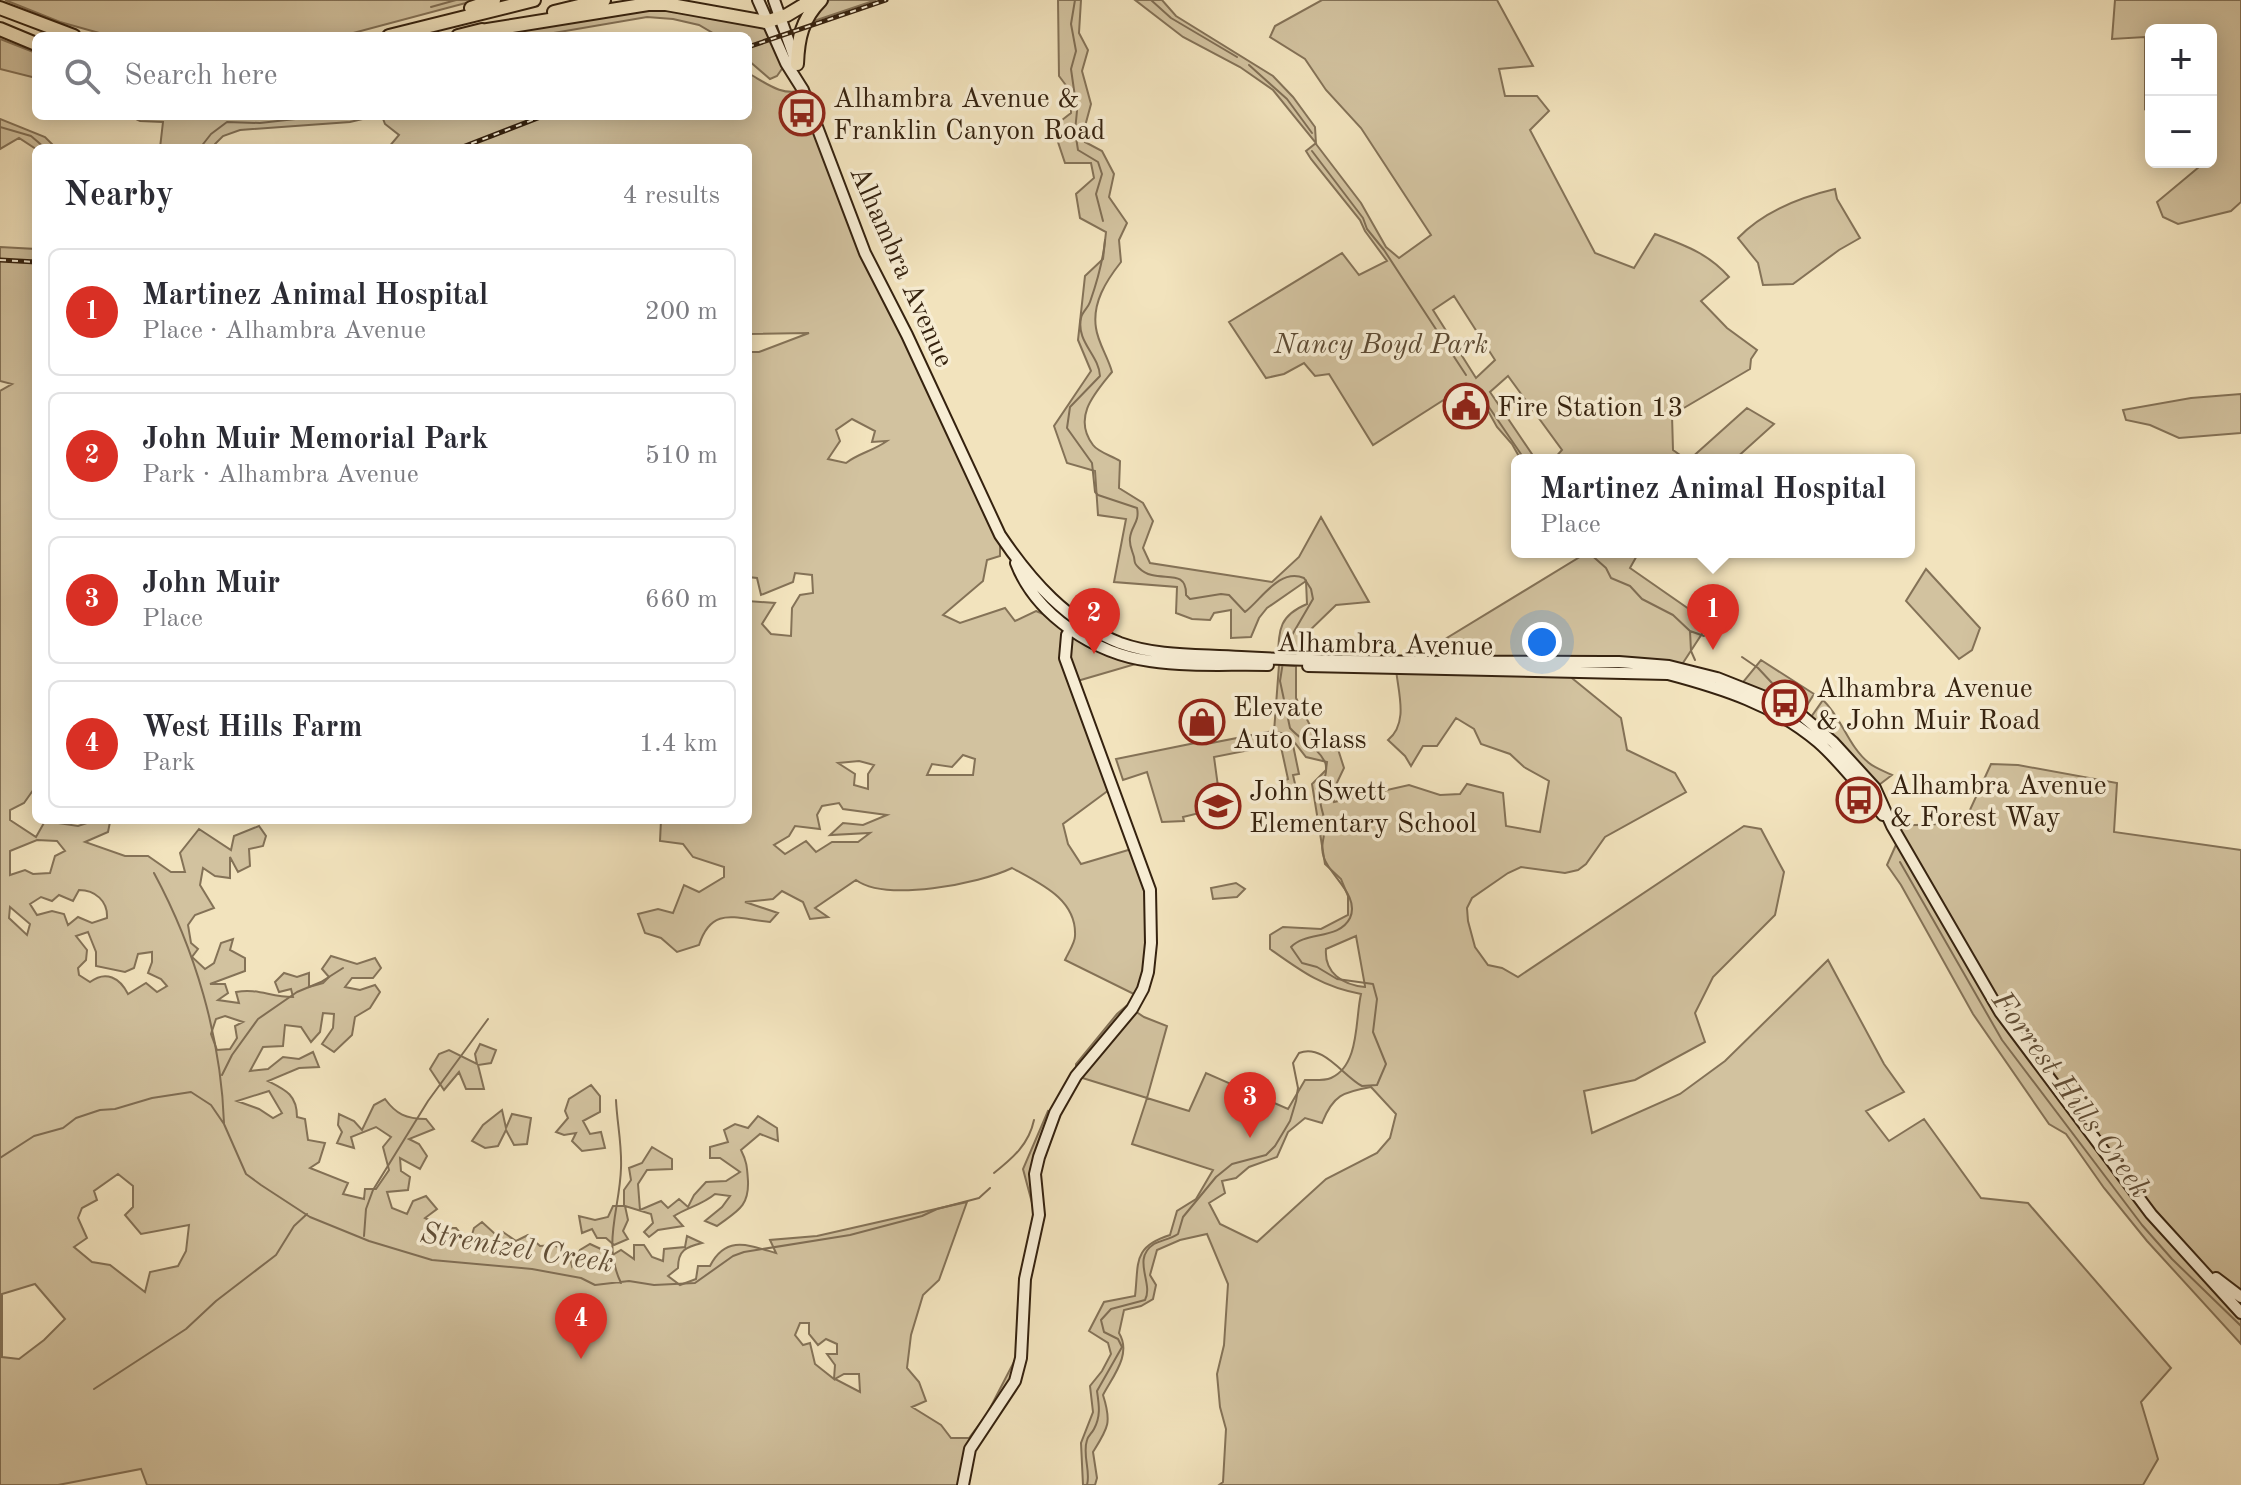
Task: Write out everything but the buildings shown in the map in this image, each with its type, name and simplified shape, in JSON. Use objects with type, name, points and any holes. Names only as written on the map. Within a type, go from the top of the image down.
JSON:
[{"type":"highway","points":[[405,32],[494,0]]},
{"type":"highway","points":[[405,32],[534,0]]},
{"type":"highway","points":[[475,32],[604,0]]},
{"type":"highway","points":[[475,32],[648,4],[666,4],[766,22],[812,0]]},
{"type":"highway","points":[[797,64],[801,29],[821,0]]},
{"type":"highway","points":[[0,8],[63,32]]},
{"type":"highway","points":[[0,29],[32,42]]},
{"type":"main road","name":"Alhambra Avenue","points":[[758,0],[786,63],[798,80],[865,253],[907,335],[1000,535],[1012,553],[1022,578],[1039,601],[1110,649],[1146,661],[1202,665],[1278,662],[1668,674],[1703,683],[1774,711],[1817,741],[1847,771],[1892,826],[2000,1012],[2151,1214],[2241,1313]]},
{"type":"main road","name":"Alhambra Avenue","points":[[774,0],[797,64],[798,80]]},
{"type":"main road","points":[[963,1485],[970,1449],[1015,1381],[1021,1358],[1025,1279],[1039,1215],[1035,1174],[1039,1157],[1055,1113],[1076,1076],[1132,1009],[1148,972],[1150,890],[1065,658],[1065,645],[1074,625]]},
{"type":"main road","name":"Alhambra Avenue","points":[[2201,1267],[2241,1297]]},
{"type":"green space","points":[[5,0],[477,0],[357,32],[96,32],[60,22]]},
{"type":"green space","points":[[829,0],[876,0],[811,22]]},
{"type":"green space","points":[[1058,0],[1081,0],[1079,33],[1088,50],[1082,71],[1091,104],[1084,130],[1085,142],[1102,151],[1114,174],[1109,197],[1127,223],[1119,240],[1121,262],[1105,285],[1096,310],[1097,334],[1112,372],[1088,406],[1085,415],[1087,435],[1095,447],[1120,461],[1119,488],[1143,503],[1153,521],[1143,548],[1150,563],[1272,582],[1299,557],[1321,517],[1369,602],[1336,605],[1306,634],[1297,659],[1278,659],[1279,640],[1285,619],[1307,604],[1306,581],[1267,608],[1251,637],[1231,638],[1231,610],[1214,613],[1210,620],[1192,619],[1176,613],[1177,587],[1114,582],[1126,519],[1098,515],[1095,471],[1067,463],[1054,426],[1091,371],[1078,340],[1085,276],[1103,259],[1106,232],[1080,218],[1076,194],[1094,178],[1091,163],[1065,163],[1053,127],[1071,113],[1071,92],[1059,76]]},
{"type":"green space","points":[[1135,0],[1162,0],[1176,16],[1273,76],[1315,127],[1316,143],[1273,90],[1240,67],[1183,37]]},
{"type":"green space","name":"Nancy Boyd Park","points":[[1322,0],[1497,0],[1533,66],[1499,69],[1505,96],[1537,96],[1549,111],[1530,130],[1595,253],[1634,268],[1655,234],[1686,246],[1713,262],[1729,277],[1701,301],[1727,328],[1757,350],[1751,359],[1750,369],[1672,415],[1673,450],[1679,454],[1558,454],[1562,450],[1508,376],[1490,392],[1532,454],[1518,454],[1467,385],[1373,445],[1329,374],[1315,376],[1304,363],[1284,374],[1266,378],[1229,322],[1342,253],[1359,275],[1387,261],[1360,220],[1306,151],[1316,143],[1361,203],[1386,247],[1399,258],[1431,235],[1361,128],[1326,90],[1305,59],[1270,37],[1275,26]],"holes":[[[1454,296],[1495,360],[1476,378],[1433,310]]]},
{"type":"green space","points":[[2115,0],[2241,0],[2241,202],[2231,211],[2178,224],[2163,217],[2157,202],[2198,168],[2217,168],[2217,24],[2145,24],[2145,37],[2112,39]]},
{"type":"green space","points":[[648,4],[766,22],[786,63],[777,76],[770,79],[752,63],[752,32],[711,32],[699,25],[673,19],[647,17],[559,32],[515,32]]},
{"type":"green space","points":[[0,39],[32,51],[32,77],[0,69]]},
{"type":"green space","points":[[752,75],[781,90],[803,90],[864,253],[907,335],[1000,535],[1000,556],[987,560],[983,581],[943,615],[960,623],[1005,608],[1015,621],[1036,611],[1110,649],[1146,661],[1074,682],[1113,787],[1063,824],[1068,844],[1081,864],[1135,848],[1149,885],[1153,920],[1150,952],[1138,996],[1065,960],[1075,936],[1070,912],[1054,894],[1012,868],[956,885],[910,890],[888,890],[856,880],[815,908],[828,917],[810,919],[803,902],[782,891],[773,899],[745,902],[778,913],[770,922],[736,917],[718,919],[704,932],[699,945],[677,952],[661,938],[645,933],[638,914],[658,909],[673,913],[684,885],[699,892],[724,877],[724,867],[693,857],[683,844],[660,841],[661,824],[752,824],[752,601],[775,603],[762,624],[771,634],[791,636],[792,608],[800,595],[813,593],[812,575],[795,573],[793,582],[761,595],[757,578],[752,577],[752,352],[809,333],[752,334],[752,144],[391,144],[399,135],[384,120],[752,120]],"holes":[[[852,419],[875,431],[872,442],[887,441],[846,463],[828,459],[840,441],[836,430]],[[963,755],[975,759],[973,775],[927,775],[932,764],[952,767]],[[859,761],[874,765],[868,774],[868,789],[854,785],[855,774],[838,763]],[[839,803],[843,809],[887,815],[863,825],[843,823],[830,835],[870,833],[858,842],[832,842],[816,852],[806,841],[785,854],[774,845],[789,836],[795,826],[820,829],[817,815],[822,806]]]},
{"type":"green space","points":[[0,119],[45,137],[52,144],[32,146],[19,138],[0,149]]},
{"type":"green space","points":[[358,120],[240,130],[223,136],[215,144],[160,144],[163,122],[140,121]]},
{"type":"green space","points":[[1835,189],[1837,199],[1860,238],[1793,284],[1763,285],[1758,263],[1738,238],[1759,220],[1783,207]]},
{"type":"green space","points":[[0,247],[32,249],[32,792],[24,803],[10,810],[10,820],[36,837],[43,824],[110,824],[108,832],[85,842],[125,856],[148,856],[171,872],[185,872],[180,853],[199,829],[231,850],[234,836],[259,826],[266,836],[263,846],[249,849],[250,866],[238,872],[230,857],[230,878],[215,876],[203,868],[200,885],[214,908],[195,915],[188,925],[191,943],[198,949],[192,957],[205,969],[214,963],[221,943],[233,939],[230,950],[245,958],[245,971],[210,984],[225,984],[228,993],[218,1000],[239,1003],[236,992],[293,997],[291,989],[279,992],[275,982],[284,973],[297,977],[309,973],[309,987],[323,983],[329,977],[322,969],[331,956],[357,964],[375,958],[381,968],[373,978],[352,978],[345,987],[360,990],[375,985],[380,992],[370,1008],[355,1017],[352,1035],[334,1052],[322,1044],[333,1028],[334,1014],[323,1013],[320,1032],[311,1042],[301,1027],[285,1025],[283,1046],[263,1047],[250,1071],[268,1069],[283,1057],[299,1059],[313,1052],[319,1067],[299,1068],[268,1081],[293,1098],[297,1117],[305,1119],[308,1140],[325,1143],[319,1162],[310,1168],[348,1183],[343,1194],[364,1199],[365,1189],[376,1189],[389,1170],[383,1147],[391,1137],[376,1127],[351,1137],[354,1148],[337,1143],[342,1132],[338,1125],[339,1114],[354,1121],[362,1130],[374,1105],[385,1099],[407,1117],[426,1119],[434,1129],[409,1139],[419,1144],[427,1156],[420,1169],[400,1158],[401,1171],[410,1177],[408,1190],[387,1192],[392,1208],[407,1214],[413,1201],[426,1196],[437,1209],[425,1218],[444,1228],[456,1228],[470,1241],[474,1228],[482,1222],[495,1234],[503,1232],[516,1241],[528,1235],[540,1246],[554,1245],[569,1254],[572,1266],[580,1250],[590,1244],[603,1250],[604,1260],[621,1250],[634,1259],[634,1245],[644,1245],[652,1257],[663,1261],[664,1249],[685,1247],[687,1236],[702,1243],[684,1250],[678,1268],[668,1276],[680,1285],[696,1279],[698,1266],[710,1266],[716,1256],[731,1246],[747,1245],[776,1253],[770,1240],[817,1236],[967,1202],[939,1280],[923,1295],[911,1335],[907,1368],[919,1382],[926,1401],[912,1407],[941,1425],[951,1438],[969,1438],[987,1414],[1016,1358],[1018,1305],[1035,1214],[1023,1169],[1048,1111],[1055,1113],[1035,1174],[1039,1215],[1025,1279],[1021,1358],[1015,1381],[970,1449],[963,1485],[147,1485],[141,1469],[58,1485],[0,1485],[0,391],[12,384],[0,381]],"holes":[[[37,840],[57,841],[65,851],[55,856],[50,873],[33,874],[25,870],[10,875],[10,851]],[[79,890],[90,892],[103,902],[107,918],[92,923],[78,917],[68,925],[64,914],[52,911],[37,915],[30,904],[41,897],[52,901],[59,895],[73,901]],[[10,907],[30,924],[27,935],[9,918]],[[88,932],[96,952],[96,966],[125,972],[134,968],[138,954],[152,952],[148,973],[167,986],[157,992],[146,983],[128,994],[117,980],[107,976],[90,982],[79,975],[78,968],[86,960],[87,950],[76,936]],[[225,1016],[243,1022],[235,1026],[237,1038],[230,1049],[217,1050],[211,1034],[216,1019]],[[269,1091],[282,1113],[273,1118],[237,1101]],[[118,1174],[133,1186],[133,1207],[125,1215],[141,1234],[189,1225],[186,1251],[178,1266],[150,1272],[145,1292],[110,1265],[92,1262],[74,1247],[87,1238],[78,1218],[82,1208],[97,1200],[94,1191]],[[35,1284],[65,1319],[19,1359],[2,1357],[2,1294]],[[800,1323],[809,1323],[809,1334],[818,1345],[826,1339],[837,1344],[837,1354],[827,1354],[835,1365],[834,1379],[815,1364],[810,1343],[803,1345],[795,1335]],[[844,1374],[859,1374],[860,1392],[835,1379]]]},
{"type":"green space","points":[[2241,394],[2241,433],[2179,438],[2150,425],[2126,420],[2123,410],[2191,398]]},
{"type":"green space","points":[[1747,408],[1774,424],[1741,454],[1696,454]]},
{"type":"green space","points":[[1578,558],[1636,558],[1630,568],[1709,623],[1679,669],[1409,661]]},
{"type":"green space","points":[[1926,569],[1980,628],[1972,650],[1959,659],[1906,601]]},
{"type":"green space","points":[[1761,660],[1814,694],[1801,715],[1739,687]]},
{"type":"green space","points":[[1279,665],[1296,666],[1296,698],[1316,737],[1337,746],[1344,768],[1332,793],[1334,802],[1409,785],[1440,795],[1460,794],[1467,784],[1503,793],[1506,826],[1540,832],[1549,781],[1524,767],[1510,754],[1481,744],[1474,729],[1456,718],[1437,746],[1423,746],[1411,766],[1388,740],[1400,716],[1396,669],[1562,670],[1621,718],[1627,750],[1675,773],[1686,792],[1605,837],[1578,870],[1565,873],[1521,867],[1472,898],[1467,908],[1468,921],[1475,947],[1488,965],[1502,968],[1518,977],[1744,826],[1761,829],[1784,872],[1775,915],[1713,977],[1695,1013],[1705,1042],[1635,1080],[1584,1091],[1592,1133],[1680,1094],[1725,1061],[1828,960],[1884,1064],[1904,1092],[1866,1111],[1889,1141],[1924,1119],[1981,1198],[2028,1203],[2171,1368],[2141,1402],[2158,1459],[2143,1485],[1219,1485],[1223,1482],[1226,1429],[1217,1374],[1224,1345],[1228,1284],[1207,1234],[1180,1240],[1157,1250],[1150,1275],[1156,1285],[1153,1299],[1124,1310],[1119,1333],[1122,1357],[1103,1395],[1107,1425],[1093,1452],[1097,1478],[1095,1485],[1083,1485],[1081,1443],[1093,1412],[1090,1386],[1111,1354],[1108,1343],[1089,1331],[1104,1302],[1135,1296],[1138,1265],[1143,1251],[1170,1235],[1177,1211],[1196,1199],[1213,1170],[1132,1144],[1147,1098],[1189,1111],[1206,1073],[1288,1109],[1305,1080],[1331,1078],[1340,1072],[1352,1052],[1361,994],[1323,982],[1270,949],[1270,935],[1283,927],[1321,929],[1348,915],[1348,896],[1341,879],[1325,864],[1312,784],[1326,770],[1327,762],[1306,757],[1288,734],[1274,732]],"holes":[[[1356,936],[1365,987],[1349,984],[1336,976],[1326,957],[1326,949]],[[1371,1087],[1396,1114],[1390,1138],[1377,1153],[1326,1179],[1257,1242],[1220,1224],[1209,1203],[1225,1193],[1222,1181],[1236,1178],[1249,1167],[1277,1157],[1288,1132],[1305,1118],[1322,1123],[1330,1106],[1340,1096]]]},
{"type":"green space","points":[[1823,700],[1862,756],[1892,775],[1875,788],[1809,720]]},
{"type":"green space","points":[[1268,732],[1270,746],[1214,757],[1220,801],[1216,809],[1183,817],[1184,821],[1162,822],[1147,772],[1123,780],[1116,759],[1210,740],[1211,743]]},
{"type":"green space","points":[[1293,745],[1299,774],[1293,775],[1298,797],[1286,799],[1282,781],[1288,779],[1281,747]]},
{"type":"green space","points":[[1991,764],[2018,765],[2117,783],[2114,832],[2241,850],[2241,1297],[2205,1270],[2241,1313],[2241,1344],[2147,1241],[2066,1134],[2049,1124],[1973,1014],[1887,865],[1899,838],[1892,826],[1964,823]]},
{"type":"green space","points":[[1236,883],[1245,889],[1237,897],[1213,899],[1211,888]]},
{"type":"green space","points":[[1138,996],[1132,1009],[1167,1026],[1147,1098],[1076,1076],[1076,1064],[1117,1014]]},
{"type":"green space","points":[[480,1044],[496,1050],[491,1063],[478,1065],[484,1089],[466,1089],[459,1072],[444,1090],[430,1069],[439,1054],[449,1050],[477,1064],[475,1054]]},
{"type":"green space","points":[[591,1085],[600,1096],[600,1112],[583,1121],[590,1134],[601,1132],[605,1148],[582,1151],[572,1141],[576,1133],[564,1135],[556,1132],[568,1118],[565,1111],[569,1099]]},
{"type":"green space","points":[[502,1110],[506,1128],[512,1114],[531,1118],[527,1144],[514,1145],[506,1130],[498,1146],[485,1148],[472,1141],[483,1125]]},
{"type":"green space","points":[[758,1116],[777,1128],[778,1141],[760,1134],[741,1150],[747,1168],[746,1197],[736,1212],[717,1226],[705,1221],[730,1196],[715,1194],[674,1216],[683,1226],[658,1230],[649,1237],[644,1232],[653,1223],[651,1214],[625,1206],[628,1220],[623,1231],[628,1239],[614,1245],[606,1238],[597,1238],[592,1229],[582,1233],[579,1216],[595,1220],[608,1217],[613,1206],[624,1206],[624,1190],[631,1180],[629,1168],[642,1163],[652,1147],[672,1159],[672,1169],[647,1170],[638,1184],[640,1210],[661,1201],[668,1208],[679,1199],[688,1207],[706,1182],[726,1181],[740,1172],[720,1158],[710,1158],[710,1147],[728,1142],[724,1130],[735,1124],[748,1128]]},
{"type":"waterway","points":[[431,7],[456,0]]},
{"type":"waterway","points":[[1075,0],[1071,24],[1076,51],[1071,69],[1077,111],[1075,131],[1078,150],[1098,162],[1102,174],[1096,194],[1103,221]]},
{"type":"waterway","points":[[1151,0],[1171,18],[1237,57]]},
{"type":"waterway","points":[[1249,65],[1287,99],[1312,133]]},
{"type":"waterway","points":[[203,144],[227,122],[287,120]]},
{"type":"waterway","points":[[0,127],[31,136],[40,144]]},
{"type":"waterway","points":[[1312,151],[1363,218],[1367,229],[1466,375]]},
{"type":"waterway","points":[[1105,240],[1097,279],[1080,327],[1100,376],[1070,407],[1067,428],[1092,463],[1095,492],[1137,508],[1130,543],[1135,564],[1146,573],[1182,581],[1190,599],[1229,595],[1245,612],[1279,581],[1295,576],[1304,578],[1313,599],[1292,635],[1285,656]]},
{"type":"waterway","points":[[1476,388],[1521,454]]},
{"type":"waterway","points":[[1595,558],[1606,568],[1611,578],[1630,586],[1642,599],[1673,615],[1690,631],[1704,636]]},
{"type":"waterway","name":"Forrest Hills Creek","points":[[1690,631],[1691,651],[1695,660]]},
{"type":"waterway","points":[[1742,657],[1772,683],[1801,700]]},
{"type":"waterway","points":[[1087,1485],[1086,1446],[1098,1420],[1097,1391],[1122,1347],[1118,1339],[1104,1332],[1101,1320],[1111,1309],[1145,1300],[1147,1286],[1143,1264],[1147,1250],[1178,1234],[1183,1217],[1216,1177],[1232,1164],[1266,1155],[1275,1146],[1290,1121],[1296,1101],[1298,1088],[1293,1063],[1299,1053],[1308,1051],[1324,1056],[1362,1086],[1377,1085],[1386,1064],[1373,1032],[1377,999],[1373,984],[1337,979],[1317,967],[1302,963],[1291,947],[1305,939],[1338,930],[1350,918],[1352,910],[1348,894],[1323,854],[1325,824],[1320,798],[1325,762],[1290,728],[1280,681],[1283,662]]},
{"type":"waterway","points":[[1822,714],[1832,724]]},
{"type":"waterway","name":"Forrest Hills Creek","points":[[1900,862],[2002,1040],[2142,1225],[2241,1326]]},
{"type":"waterway","points":[[154,873],[182,932],[203,994],[218,1058],[224,1123]]},
{"type":"waterway","points":[[222,1075],[232,1055],[258,1019],[297,992],[343,968]]},
{"type":"waterway","points":[[364,1236],[366,1209],[373,1190],[428,1101],[488,1019]]},
{"type":"waterway","name":"Strentzel Creek","points":[[0,1158],[34,1136],[63,1128],[76,1118],[152,1098],[191,1092],[211,1105],[224,1124],[246,1174],[310,1217],[369,1241],[432,1260],[532,1269],[581,1278],[595,1285],[629,1281],[654,1285],[695,1283],[733,1256],[744,1252],[850,1235],[979,1198],[990,1188]]},
{"type":"waterway","points":[[616,1100],[621,1168],[612,1240],[621,1283]]},
{"type":"waterway","name":"Strentzel Creek","points":[[994,1173],[1019,1150],[1034,1120]]},
{"type":"waterway","points":[[94,1389],[186,1329],[216,1301],[276,1255],[294,1226],[307,1214]]},
{"type":"railway","points":[[752,46],[886,0]]},
{"type":"railway","points":[[470,144],[533,120]]},
{"type":"railway","points":[[0,260],[32,262]]},
{"type":"place","name":"Alhambra Avenue & Franklin Canyon Road","points":[[802,113]]},
{"type":"place","name":"Fire Station 13","points":[[1466,406]]},
{"type":"place","name":"Martinez Animal Hospital","points":[[1713,650]]},
{"type":"place","name":"John Muir Memorial Park","points":[[1094,654]]},
{"type":"place","name":"Alhambra Avenue & John Muir Road","points":[[1785,703]]},
{"type":"place","name":"Elevate Auto Glass","points":[[1202,722]]},
{"type":"place","name":"Alhambra Avenue & Forest Way","points":[[1859,800]]},
{"type":"place","name":"John Swett Elementary School","points":[[1218,806]]},
{"type":"place","name":"John Muir","points":[[1250,1138]]},
{"type":"place","name":"West Hills Farm","points":[[581,1359]]}]
